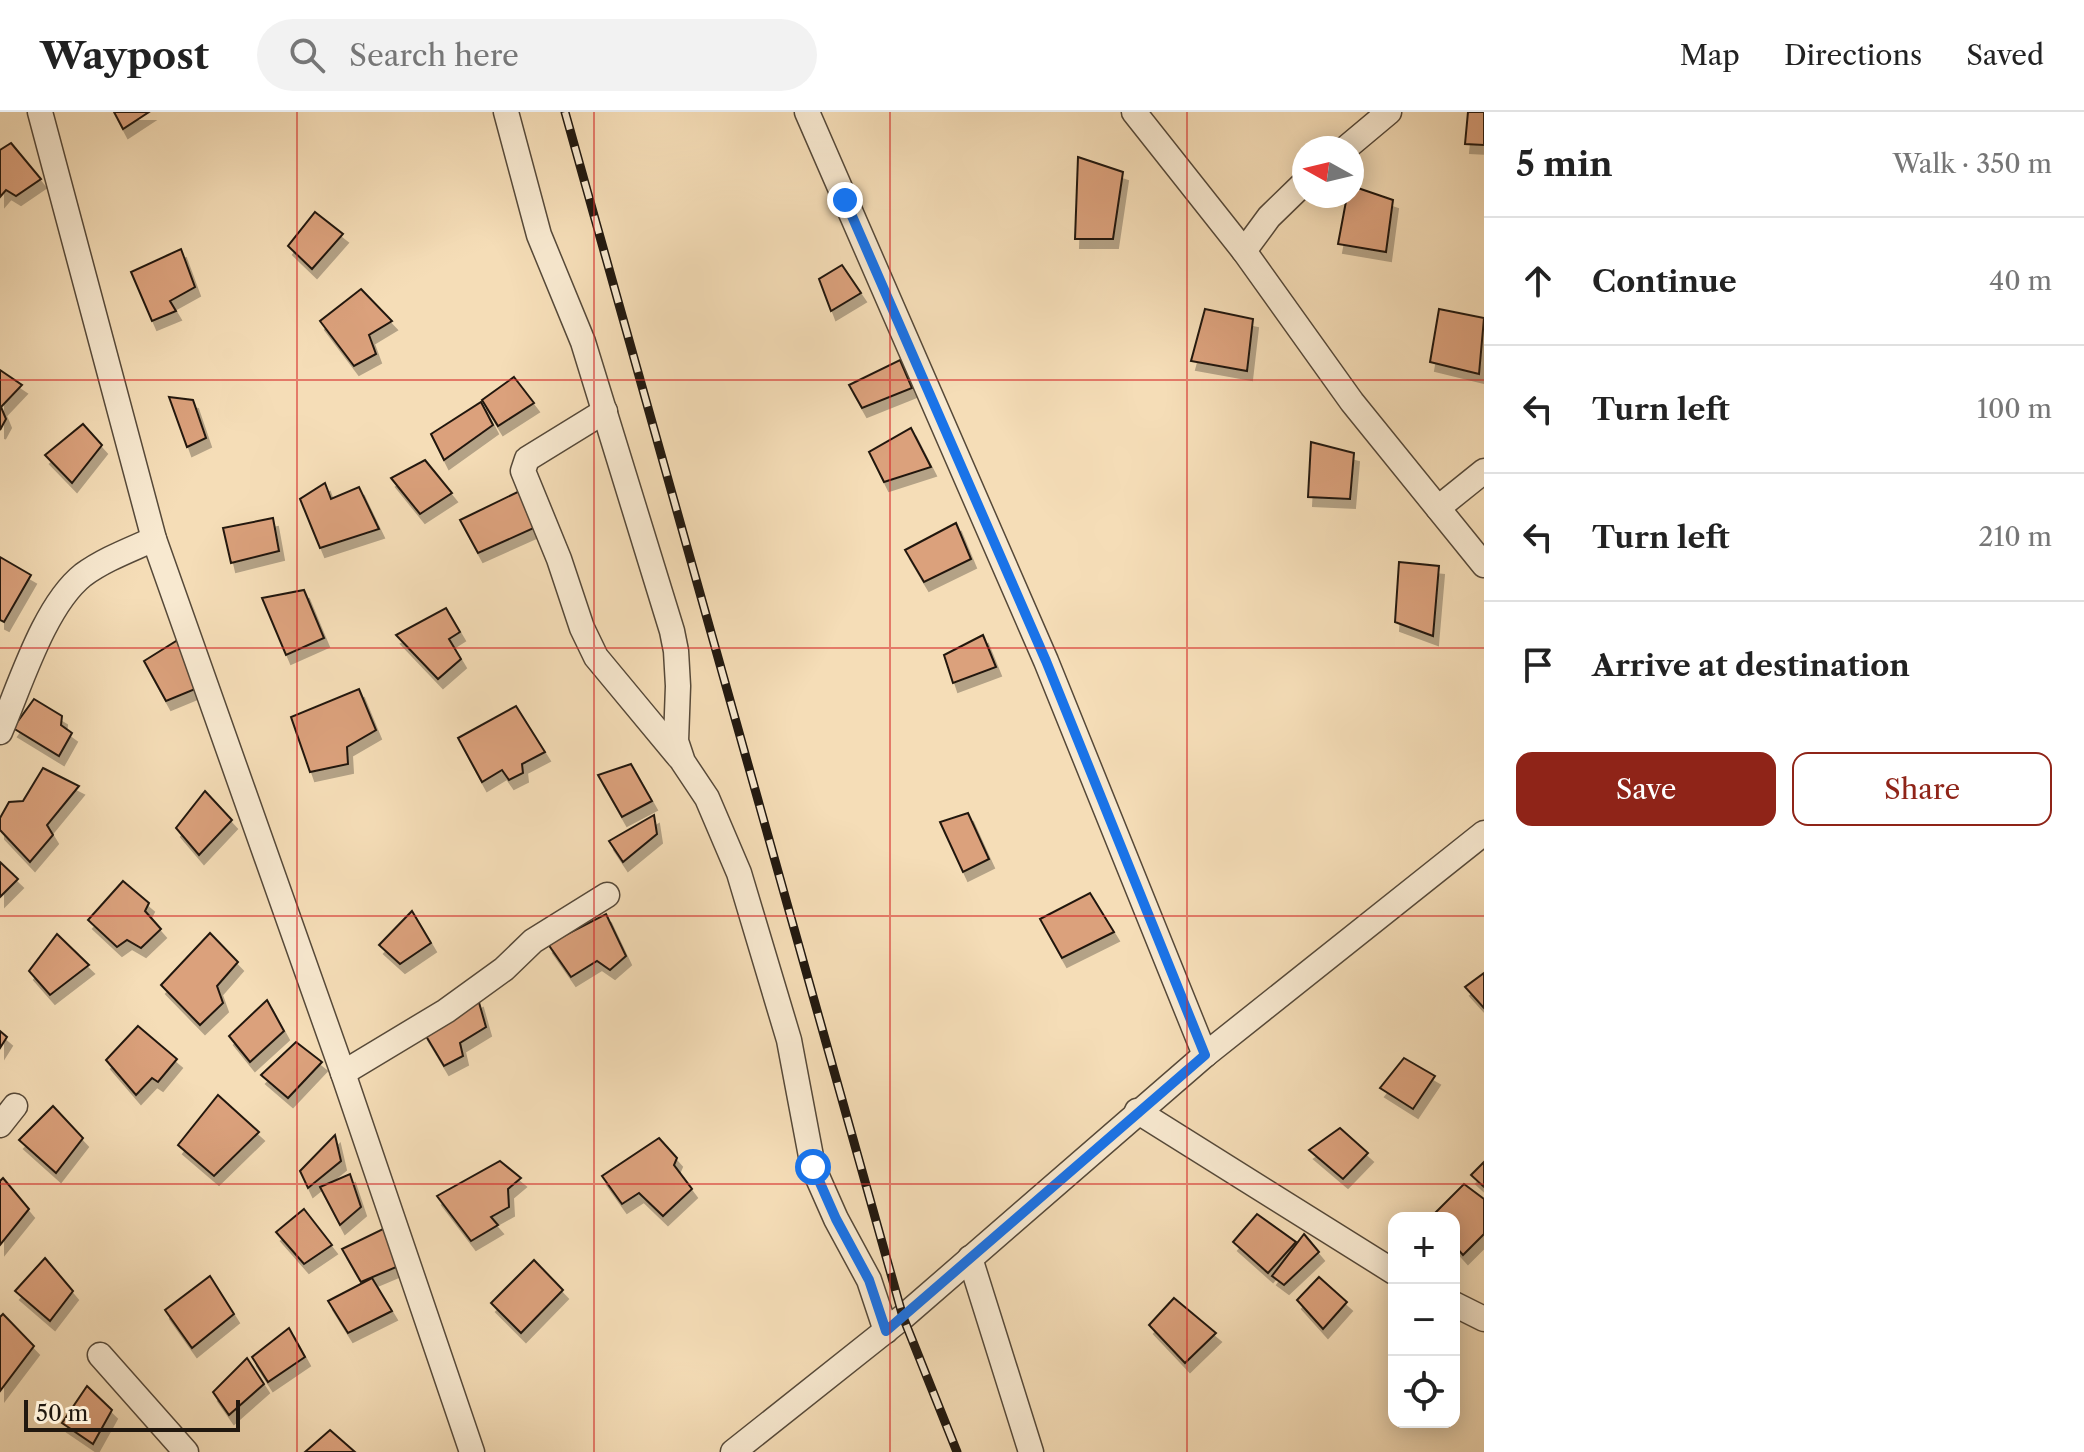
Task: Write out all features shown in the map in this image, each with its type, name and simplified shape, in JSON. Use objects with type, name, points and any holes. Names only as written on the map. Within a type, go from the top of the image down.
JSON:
[{"type":"street","points":[[40,112],[154,539],[343,1073],[472,1452]]},
{"type":"street","points":[[506,112],[539,235],[583,342],[672,631],[678,686],[676,741],[683,762]]},
{"type":"street","points":[[807,112],[1046,661],[1205,1055]]},
{"type":"street","points":[[1134,112],[1244,251],[1352,402],[1484,565]]},
{"type":"street","points":[[1360,136],[1389,112]]},
{"type":"street","points":[[1244,251],[1269,217],[1292,195]]},
{"type":"street","points":[[605,411],[527,459],[523,471],[559,559],[582,628],[596,657],[683,762],[707,798],[739,873],[789,1040],[813,1167],[836,1219],[869,1280],[886,1331]]},
{"type":"street","points":[[1438,508],[1484,471]]},
{"type":"street","points":[[0,732],[40,636],[64,594],[81,577],[106,560],[154,539]]},
{"type":"street","points":[[733,1452],[886,1331],[1137,1111],[1484,833]]},
{"type":"street","points":[[343,1073],[446,1011],[504,969],[533,941],[607,895]]},
{"type":"street","points":[[1137,1111],[1255,1188],[1388,1268]]},
{"type":"street","points":[[970,1258],[1031,1452]]},
{"type":"street","points":[[1460,1307],[1484,1319]]},
{"type":"street","points":[[100,1355],[186,1452]]},
{"type":"building","points":[[114,112],[149,112],[123,129]]},
{"type":"building","points":[[1468,112],[1484,112],[1484,145],[1465,144]]},
{"type":"building","points":[[11,143],[41,179],[16,196],[6,190],[0,197],[0,150]]},
{"type":"building","points":[[1078,157],[1123,172],[1113,239],[1075,239]]},
{"type":"building","points":[[1364,190],[1393,200],[1386,252],[1338,244],[1345,208],[1364,208]]},
{"type":"building","points":[[315,212],[343,234],[312,269],[288,246]]},
{"type":"building","points":[[181,249],[195,287],[170,301],[176,311],[152,321],[131,272]]},
{"type":"building","points":[[842,265],[861,293],[831,311],[819,279]]},
{"type":"building","points":[[361,289],[392,321],[369,335],[376,354],[354,366],[320,321]]},
{"type":"building","points":[[1205,309],[1253,319],[1247,371],[1191,361]]},
{"type":"building","points":[[1439,309],[1484,318],[1479,374],[1430,362]]},
{"type":"building","points":[[900,360],[912,388],[862,408],[849,385]]},
{"type":"building","points":[[0,370],[22,385],[1,407],[6,419],[0,430]]},
{"type":"building","points":[[514,377],[534,403],[498,426],[482,400]]},
{"type":"building","points":[[169,397],[193,400],[206,438],[187,447]]},
{"type":"building","points":[[481,402],[493,425],[444,460],[431,434]]},
{"type":"building","points":[[83,424],[102,445],[72,483],[45,455]]},
{"type":"building","points":[[911,428],[931,467],[884,482],[869,452]]},
{"type":"building","points":[[1311,442],[1354,453],[1350,499],[1308,497]]},
{"type":"building","points":[[425,460],[452,493],[420,514],[391,478]]},
{"type":"building","points":[[325,483],[331,499],[359,487],[379,529],[320,548],[300,499]]},
{"type":"building","points":[[526,488],[536,527],[478,553],[460,520]]},
{"type":"building","points":[[273,518],[279,551],[231,563],[223,528]]},
{"type":"building","points":[[956,523],[971,559],[924,582],[905,550]]},
{"type":"building","points":[[0,557],[31,575],[4,622],[0,620]]},
{"type":"building","points":[[1399,562],[1439,566],[1433,636],[1395,622]]},
{"type":"building","points":[[304,590],[324,638],[286,655],[262,598]]},
{"type":"building","points":[[446,608],[460,632],[449,639],[461,659],[438,679],[396,635]]},
{"type":"building","points":[[983,635],[996,667],[953,683],[944,655]]},
{"type":"building","points":[[181,638],[200,687],[166,701],[144,661]]},
{"type":"building","points":[[359,689],[376,730],[347,747],[348,764],[310,772],[291,717]]},
{"type":"building","points":[[34,699],[62,716],[61,725],[72,733],[59,756],[13,728]]},
{"type":"building","points":[[516,706],[545,752],[522,764],[523,773],[509,780],[502,770],[482,782],[458,738]]},
{"type":"building","points":[[631,764],[652,801],[622,817],[598,775]]},
{"type":"building","points":[[43,768],[79,786],[47,825],[53,835],[30,862],[0,830],[0,818],[9,802],[23,801]]},
{"type":"building","points":[[205,791],[232,820],[199,855],[176,828]]},
{"type":"building","points":[[968,813],[989,859],[963,872],[940,822]]},
{"type":"building","points":[[654,815],[657,834],[623,862],[609,841]]},
{"type":"building","points":[[0,862],[18,879],[0,897]]},
{"type":"building","points":[[123,881],[149,903],[145,911],[161,929],[141,948],[127,940],[117,947],[88,920]]},
{"type":"building","points":[[1090,893],[1114,932],[1062,958],[1040,919]]},
{"type":"building","points":[[412,911],[431,943],[400,964],[379,945]]},
{"type":"building","points":[[606,914],[626,956],[610,970],[597,961],[571,977],[548,944]]},
{"type":"building","points":[[210,933],[238,962],[217,986],[223,1003],[200,1025],[161,985]]},
{"type":"building","points":[[57,934],[89,965],[50,995],[29,971]]},
{"type":"building","points":[[1484,973],[1484,1008],[1465,987]]},
{"type":"building","points":[[478,999],[486,1027],[460,1043],[463,1056],[444,1066],[423,1031]]},
{"type":"building","points":[[267,1000],[284,1031],[250,1062],[229,1036]]},
{"type":"building","points":[[138,1026],[177,1059],[158,1082],[152,1078],[136,1095],[106,1060]]},
{"type":"building","points":[[0,1031],[7,1037],[0,1048]]},
{"type":"building","points":[[296,1042],[322,1062],[288,1098],[261,1075]]},
{"type":"building","points":[[1404,1058],[1435,1076],[1413,1109],[1380,1088]]},
{"type":"building","points":[[218,1095],[259,1132],[214,1176],[178,1145]]},
{"type":"building","points":[[53,1106],[83,1138],[56,1173],[19,1140]]},
{"type":"building","points":[[1340,1128],[1368,1153],[1343,1179],[1309,1150]]},
{"type":"building","points":[[335,1135],[341,1161],[308,1188],[300,1171]]},
{"type":"building","points":[[659,1138],[677,1158],[674,1165],[692,1189],[663,1216],[639,1193],[622,1204],[602,1176]]},
{"type":"building","points":[[500,1161],[521,1178],[508,1189],[509,1207],[491,1217],[498,1225],[471,1241],[437,1196]]},
{"type":"building","points":[[1484,1162],[1484,1187],[1471,1175]]},
{"type":"building","points":[[350,1174],[361,1207],[340,1225],[320,1187]]},
{"type":"building","points":[[3,1178],[29,1209],[0,1245],[0,1181]]},
{"type":"building","points":[[1464,1184],[1484,1199],[1484,1234],[1463,1255],[1460,1252],[1460,1212],[1436,1212]]},
{"type":"building","points":[[304,1209],[332,1245],[304,1264],[276,1232]]},
{"type":"building","points":[[1257,1214],[1296,1242],[1268,1273],[1233,1242]]},
{"type":"building","points":[[385,1228],[401,1265],[361,1282],[342,1249]]},
{"type":"building","points":[[1304,1234],[1319,1252],[1284,1285],[1272,1276]]},
{"type":"building","points":[[45,1258],[73,1291],[50,1321],[15,1291]]},
{"type":"building","points":[[534,1260],[563,1290],[521,1333],[491,1303]]},
{"type":"building","points":[[210,1276],[234,1314],[192,1348],[165,1310]]},
{"type":"building","points":[[1319,1277],[1347,1302],[1323,1329],[1297,1300]]},
{"type":"building","points":[[372,1278],[392,1311],[348,1333],[328,1301]]},
{"type":"building","points":[[1174,1298],[1216,1333],[1185,1363],[1149,1325]]},
{"type":"building","points":[[3,1314],[34,1346],[0,1391],[0,1317]]},
{"type":"building","points":[[289,1328],[305,1357],[268,1382],[252,1357]]},
{"type":"building","points":[[247,1358],[264,1384],[229,1415],[213,1392]]},
{"type":"building","points":[[87,1386],[112,1410],[93,1444],[62,1423]]},
{"type":"building","points":[[330,1430],[355,1452],[305,1452]]},
{"type":"railway","points":[[565,112],[903,1317],[957,1452]]},
{"type":"route","points":[[813,1167],[823,1193],[869,1280],[886,1331],[1205,1055],[1046,661],[845,200]]}]
